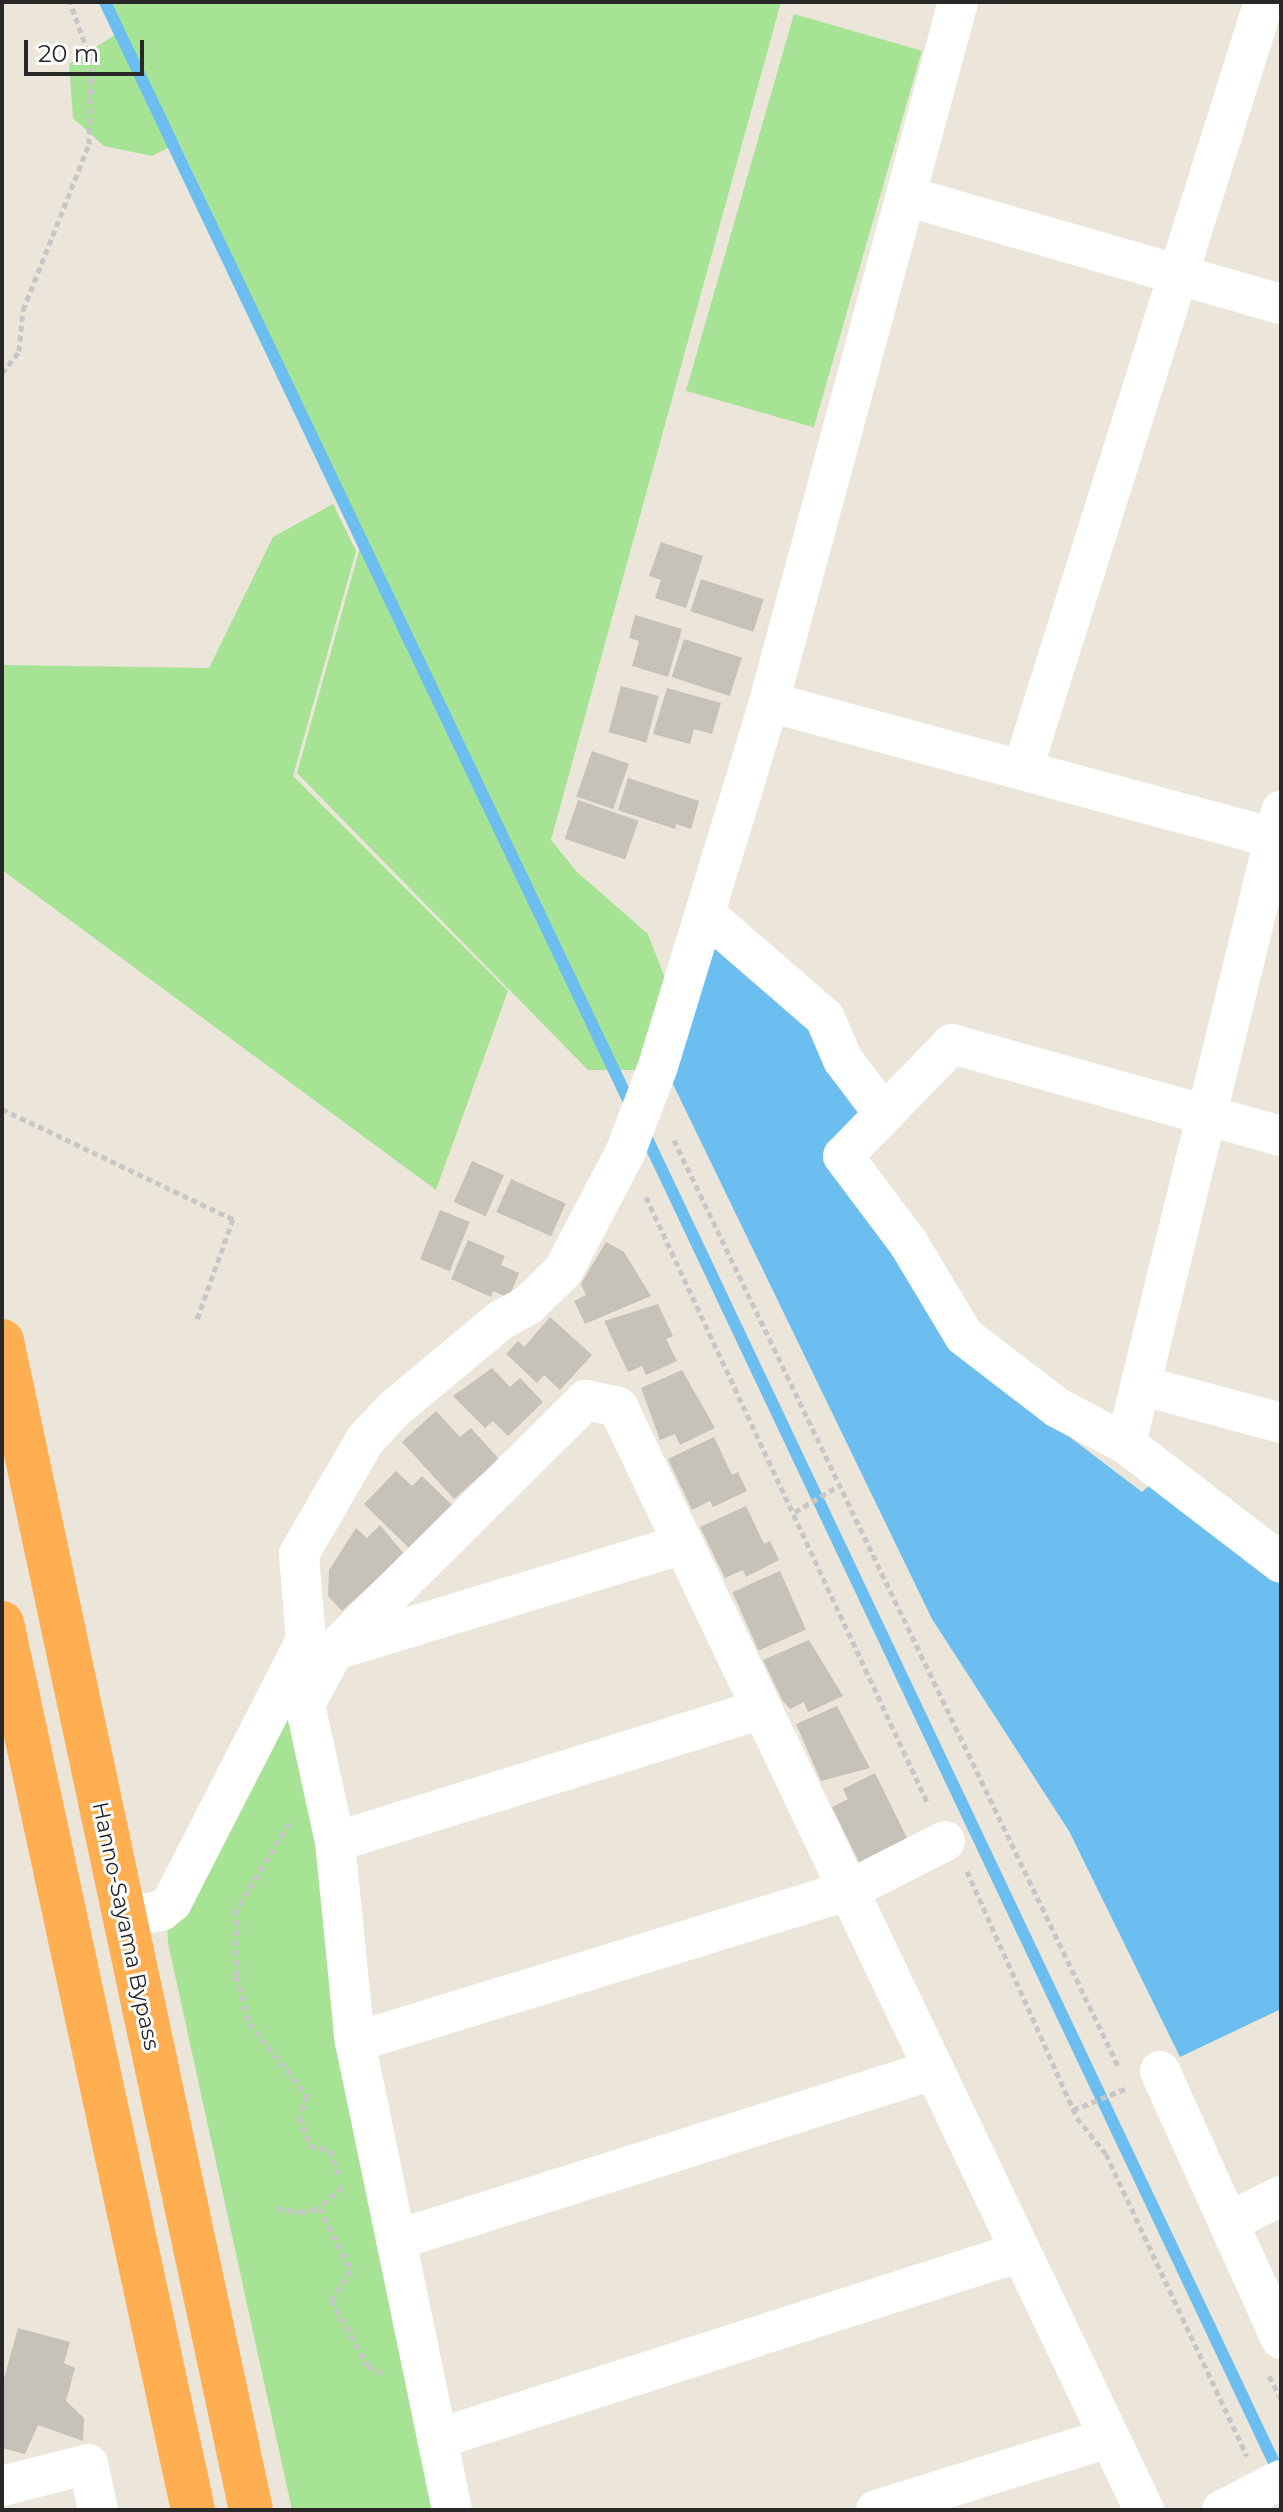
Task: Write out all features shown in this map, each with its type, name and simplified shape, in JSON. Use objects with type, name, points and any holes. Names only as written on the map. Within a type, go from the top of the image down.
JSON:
[{"type":"highway","name":"Hanno-Sayama Bypass","points":[[2,1341],[251,2510]]},
{"type":"highway","points":[[2,1623],[193,2510]]},
{"type":"street","points":[[124,1918],[161,1911],[172,1902],[306,1640],[299,1554],[365,1440],[394,1409],[501,1320],[528,1305],[563,1271],[628,1143],[650,1088],[769,702],[958,2]]},
{"type":"street","points":[[1023,768],[1264,2]]},
{"type":"street","points":[[906,196],[1281,304]]},
{"type":"street","points":[[769,702],[1278,830],[1206,1116],[1143,1386],[1126,1444]]},
{"type":"street","points":[[705,914],[825,1018],[843,1060],[884,1114]]},
{"type":"street","points":[[1281,1136],[952,1044],[843,1156],[909,1244],[964,1336],[1058,1408],[1126,1444],[1281,1563]]},
{"type":"street","points":[[1143,1386],[1281,1423]]},
{"type":"street","points":[[452,2510],[355,2042],[332,1827],[305,1704],[334,1650],[586,1400],[618,1407],[681,1545],[1144,2510]]},
{"type":"street","points":[[334,1650],[681,1545]]},
{"type":"street","points":[[332,1827],[760,1710]]},
{"type":"street","points":[[355,2042],[847,1891],[945,1841]]},
{"type":"street","points":[[396,2240],[933,2070]]},
{"type":"street","points":[[1160,2071],[1229,2222],[1274,2355]]},
{"type":"street","points":[[1229,2222],[1281,2196]]},
{"type":"street","points":[[437,2439],[1020,2252]]},
{"type":"street","points":[[876,2510],[1109,2438]]},
{"type":"street","points":[[2,2486],[88,2464],[98,2510]]},
{"type":"street","points":[[1222,2510],[1272,2485]]},
{"type":"path","points":[[2,373],[19,351],[23,310],[89,144],[91,61],[70,2]]},
{"type":"path","points":[[650,1088],[1134,2102]]},
{"type":"path","points":[[2,1109],[233,1219],[196,1322]]},
{"type":"path","points":[[797,1512],[838,1486]]},
{"type":"path","points":[[277,2208],[300,2212],[319,2208],[342,2190],[330,2150],[310,2146],[299,2117],[307,2096],[249,2023],[233,1939],[236,1910],[290,1821],[332,1827]]},
{"type":"path","points":[[1076,2109],[1125,2089]]},
{"type":"path","points":[[319,2208],[351,2270],[331,2300],[368,2366],[392,2378],[424,2374]]},
{"type":"path","points":[[1274,2355],[1281,2399]]},
{"type":"green space","points":[[111,2],[781,2],[551,840],[577,872],[648,934],[669,989],[643,1070],[588,1070],[297,773],[363,537],[179,142],[152,156],[104,146],[73,118],[69,64],[123,30]]},
{"type":"green space","points":[[794,14],[922,51],[814,427],[686,391]]},
{"type":"green space","points":[[333,504],[356,551],[293,776],[508,991],[436,1190],[2,870],[2,665],[209,668],[273,537]]},
{"type":"green space","points":[[289,1708],[318,1846],[334,2040],[436,2510],[292,2510],[168,1943],[167,1921]]},
{"type":"water","points":[[719,946],[815,1034],[860,1114],[823,1161],[909,1269],[958,1352],[1142,1492],[1157,1479],[1281,1575],[1281,2009],[1180,2057],[1069,1831],[932,1619],[671,1080],[710,950]]},
{"type":"building","points":[[661,542],[703,556],[686,608],[655,598],[661,580],[649,576]]},
{"type":"building","points":[[701,579],[764,599],[753,632],[690,611]]},
{"type":"building","points":[[635,615],[682,629],[668,677],[632,666],[639,641],[629,638]]},
{"type":"building","points":[[684,639],[742,658],[730,696],[672,677]]},
{"type":"building","points":[[621,686],[659,696],[646,742],[609,732]]},
{"type":"building","points":[[667,688],[721,703],[712,734],[694,729],[690,744],[653,734]]},
{"type":"building","points":[[592,751],[629,764],[613,809],[576,796]]},
{"type":"building","points":[[628,778],[699,801],[691,829],[676,824],[675,829],[618,810]]},
{"type":"building","points":[[578,800],[639,821],[625,860],[565,839]]},
{"type":"building","points":[[472,1161],[504,1175],[486,1216],[454,1202]]},
{"type":"building","points":[[511,1179],[566,1203],[551,1236],[496,1212]]},
{"type":"building","points":[[440,1210],[470,1222],[450,1271],[420,1259]]},
{"type":"building","points":[[468,1240],[505,1256],[501,1265],[519,1273],[509,1298],[493,1291],[491,1297],[451,1279]]},
{"type":"building","points":[[606,1242],[624,1252],[651,1296],[585,1324],[574,1301],[586,1295],[581,1284]]},
{"type":"building","points":[[658,1304],[673,1336],[666,1339],[677,1361],[646,1375],[642,1366],[628,1372],[604,1321]]},
{"type":"building","points":[[550,1317],[592,1355],[560,1390],[544,1375],[537,1383],[506,1354],[518,1341],[524,1347]]},
{"type":"building","points":[[492,1368],[510,1387],[520,1378],[543,1402],[508,1436],[493,1421],[485,1428],[453,1396]]},
{"type":"building","points":[[682,1370],[715,1428],[680,1445],[675,1434],[660,1440],[641,1388]]},
{"type":"building","points":[[436,1411],[460,1437],[471,1428],[499,1459],[454,1499],[402,1442]]},
{"type":"building","points":[[714,1437],[732,1475],[738,1472],[747,1491],[713,1507],[710,1501],[692,1510],[668,1459]]},
{"type":"building","points":[[396,1471],[412,1486],[422,1476],[452,1505],[409,1548],[364,1504]]},
{"type":"building","points":[[746,1506],[764,1544],[770,1541],[779,1560],[746,1577],[743,1570],[725,1578],[700,1527]]},
{"type":"building","points":[[380,1525],[404,1554],[342,1611],[328,1596],[329,1570],[356,1528],[367,1538]]},
{"type":"building","points":[[780,1571],[806,1629],[759,1651],[732,1592]]},
{"type":"building","points":[[809,1640],[843,1696],[808,1712],[804,1702],[790,1709],[783,1701],[763,1660]]},
{"type":"building","points":[[837,1706],[870,1768],[821,1781],[796,1724]]},
{"type":"building","points":[[875,1773],[907,1838],[859,1862],[832,1807],[848,1799],[843,1789]]},
{"type":"building","points":[[18,2328],[70,2342],[64,2363],[75,2368],[66,2401],[84,2418],[83,2441],[38,2425],[25,2454],[2,2448],[2,2386]]},
{"type":"waterway","points":[[105,2],[632,1108]]},
{"type":"waterway","points":[[644,1132],[1280,2475]]}]
